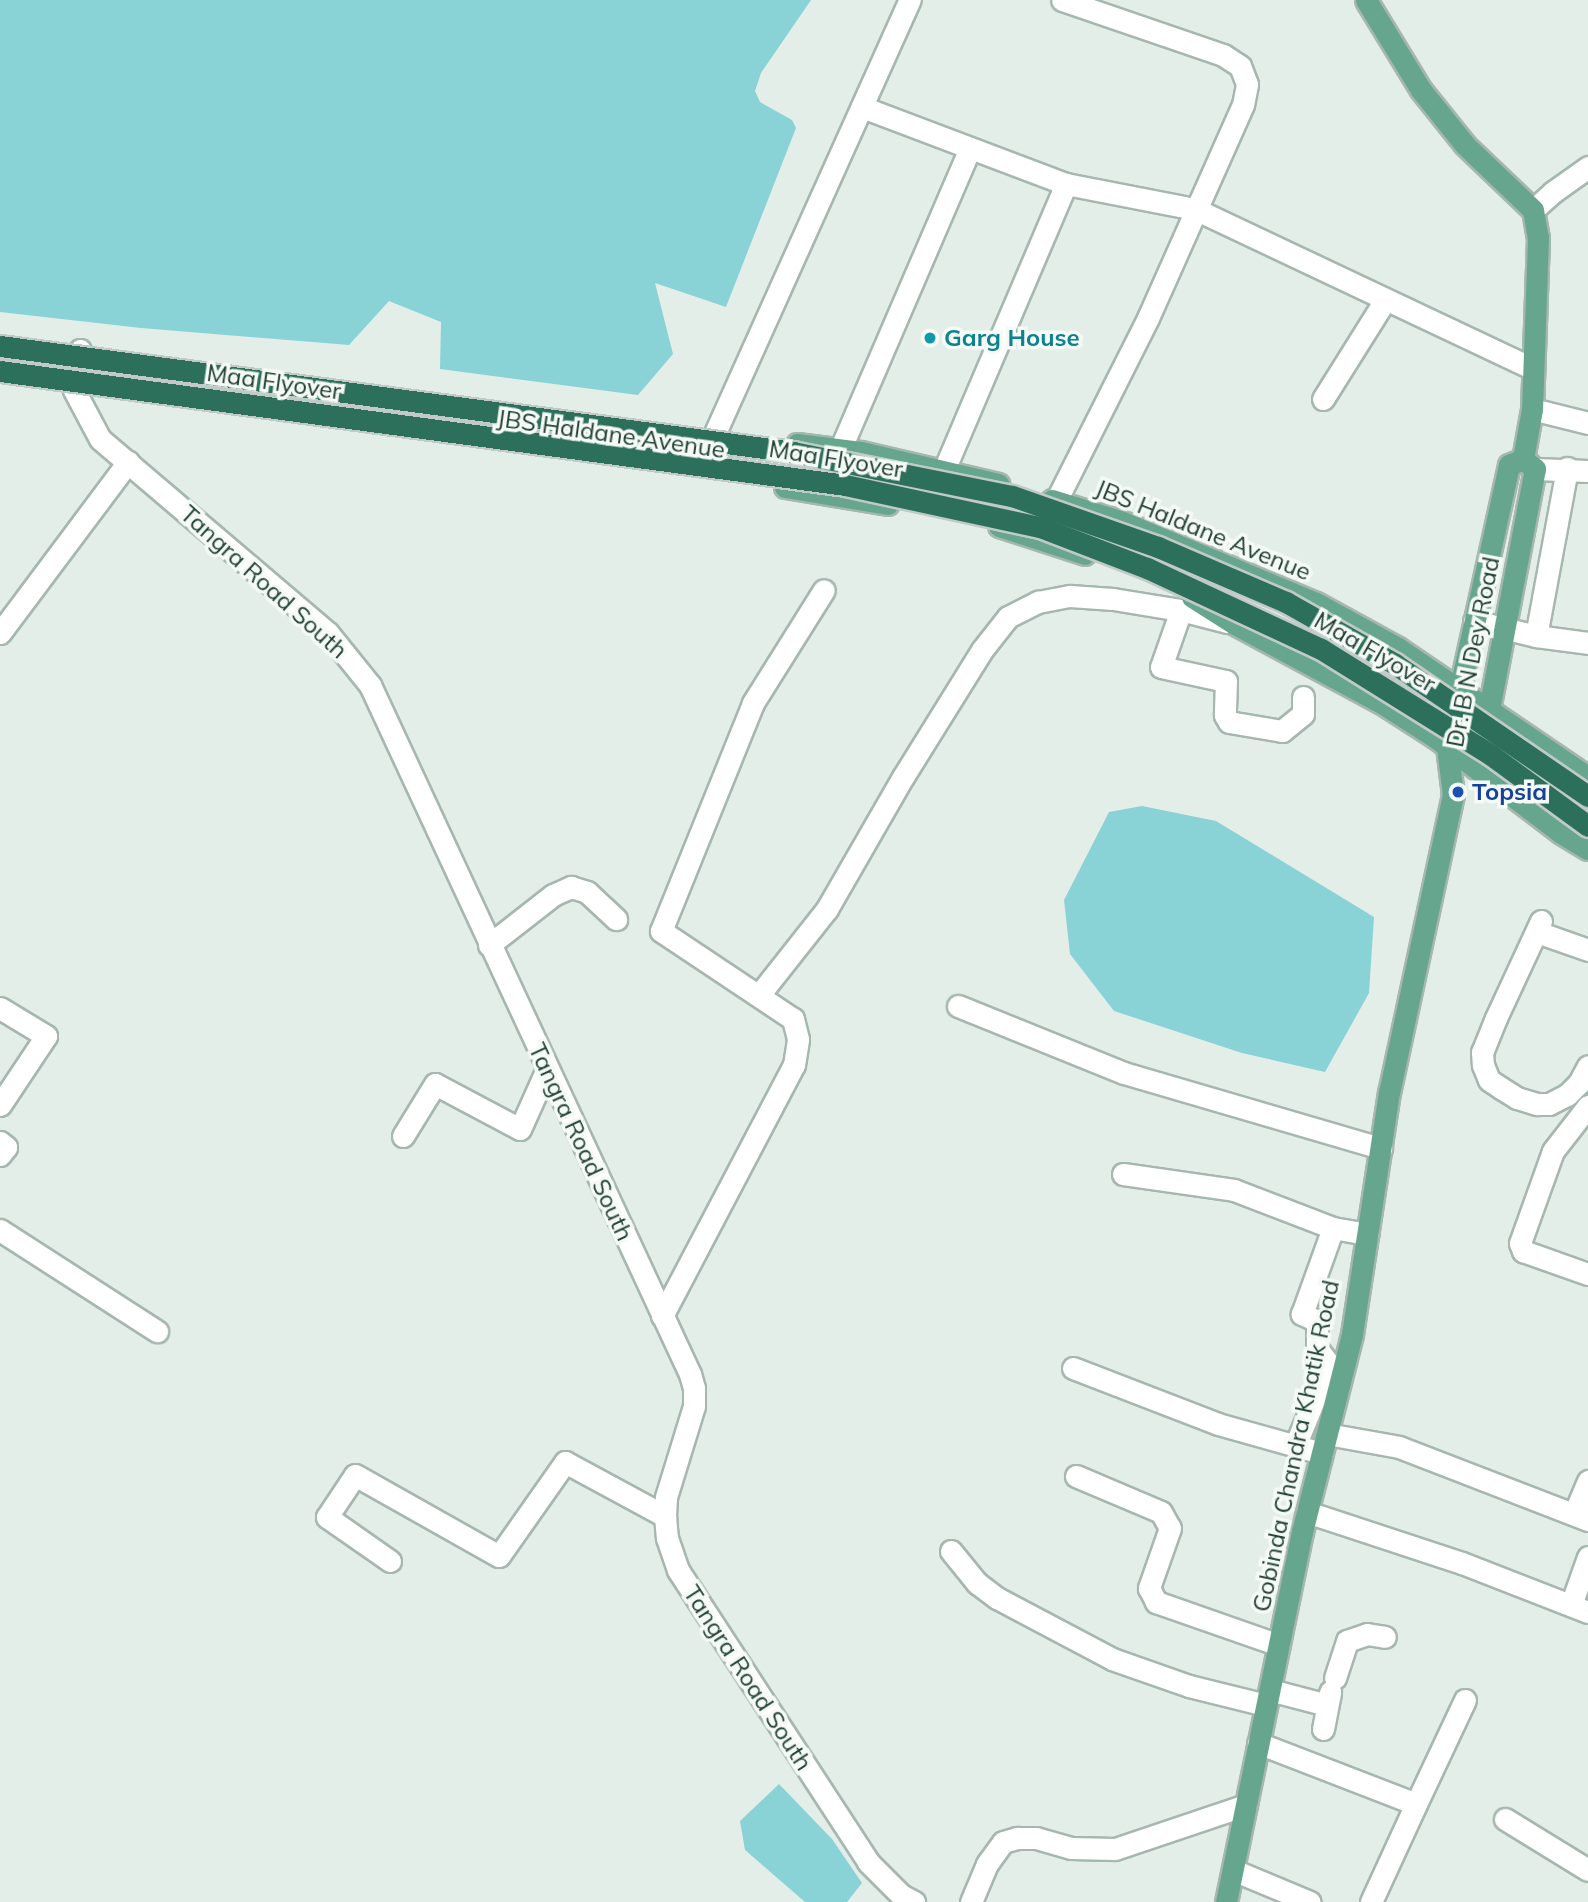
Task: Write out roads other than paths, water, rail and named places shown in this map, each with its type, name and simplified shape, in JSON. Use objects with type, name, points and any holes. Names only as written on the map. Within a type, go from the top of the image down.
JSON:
[{"type":"highway","name":"Maa Flyover","points":[[0,346],[793,452],[1012,496],[1158,547],[1286,603],[1358,640],[1406,670],[1588,796]]},
{"type":"highway","name":"Maa Flyover","points":[[0,371],[845,485],[1040,527],[1147,568],[1321,649],[1407,700],[1491,755],[1588,826]]},
{"type":"main road","points":[[1372,2],[1421,90],[1465,145],[1533,211]]},
{"type":"main road","name":"Dr. B N Dey Road","points":[[1453,795],[1477,769],[1505,629],[1529,464],[1538,238],[1533,211]]},
{"type":"main road","name":"JBS Haldane Avenue","points":[[0,338],[840,450],[944,470],[1146,531],[1316,603],[1398,648],[1460,687],[1588,777]]},
{"type":"main road","name":"JBS Haldane Avenue","points":[[0,380],[687,471],[941,512],[1004,528],[1096,558],[1196,599],[1233,623],[1380,702],[1447,747],[1560,833],[1588,849]]},
{"type":"main road","name":"Dr. B N Dey Road","points":[[1453,795],[1447,747],[1509,465],[1529,464]]},
{"type":"main road","name":"Gobinda Chandra Khatik Road","points":[[1226,1902],[1307,1512],[1352,1334],[1392,1080],[1453,795]]},
{"type":"street","points":[[715,433],[910,0]]},
{"type":"street","points":[[1056,502],[1148,318],[1242,105],[1247,84],[1240,66],[1223,55],[1062,0]]},
{"type":"street","points":[[862,107],[1066,184],[1195,209],[1533,369]]},
{"type":"street","points":[[840,450],[970,150]]},
{"type":"street","points":[[1533,211],[1553,192],[1588,167]]},
{"type":"street","points":[[944,470],[1066,184]]},
{"type":"street","points":[[1323,399],[1385,300]]},
{"type":"street","points":[[74,390],[79,349]]},
{"type":"street","name":"Tangra Road South","points":[[74,390],[100,439],[328,633],[354,663],[381,708],[694,1388],[694,1406],[666,1497],[667,1538],[678,1570],[868,1861],[901,1895],[914,1902]]},
{"type":"street","points":[[1532,410],[1588,423]]},
{"type":"street","points":[[0,633],[128,462]]},
{"type":"street","points":[[1529,464],[1577,469],[1536,636]]},
{"type":"street","points":[[662,1316],[794,1065],[798,1039],[793,1019],[661,931],[753,703],[824,590]]},
{"type":"street","points":[[759,995],[827,909],[903,776],[982,649],[1008,617],[1038,602],[1070,596],[1113,598],[1181,610],[1233,623]]},
{"type":"street","points":[[1181,610],[1161,667],[1226,681],[1224,715],[1229,722],[1282,730],[1303,714],[1303,697]]},
{"type":"street","points":[[1474,621],[1536,636],[1588,643]]},
{"type":"street","points":[[489,945],[553,895],[571,887],[587,892],[616,919]]},
{"type":"street","points":[[1588,950],[1539,926],[1482,1052],[1483,1065],[1489,1080],[1517,1098],[1537,1104],[1549,1104],[1567,1094],[1579,1083],[1588,1066]]},
{"type":"street","points":[[958,1006],[1124,1073],[1381,1148]]},
{"type":"street","points":[[0,1008],[46,1036],[0,1105]]},
{"type":"street","points":[[403,1136],[435,1084],[520,1129],[547,1069]]},
{"type":"street","points":[[1588,1105],[1553,1151],[1520,1243],[1524,1251],[1588,1274]]},
{"type":"street","points":[[0,1142],[6,1147],[0,1155]]},
{"type":"street","points":[[1123,1174],[1234,1190],[1333,1228],[1367,1234]]},
{"type":"street","points":[[1295,1446],[1329,1364],[1317,1348],[1317,1321],[1302,1314],[1333,1228]]},
{"type":"street","points":[[0,1230],[157,1331]]},
{"type":"street","points":[[1073,1368],[1218,1424],[1295,1446],[1325,1444],[1399,1447],[1581,1517],[1588,1481]]},
{"type":"street","points":[[390,1561],[327,1517],[355,1475],[499,1556],[565,1462],[665,1516]]},
{"type":"street","points":[[1076,1476],[1161,1512],[1170,1528],[1149,1588],[1156,1602],[1279,1645]]},
{"type":"street","points":[[1307,1512],[1462,1563],[1580,1609],[1588,1557]]},
{"type":"street","points":[[951,1551],[977,1583],[997,1598],[1112,1659],[1189,1686],[1268,1697],[1331,1692]]},
{"type":"street","points":[[1323,1728],[1347,1641],[1367,1633],[1385,1637]]},
{"type":"street","points":[[1371,1902],[1465,1700]]},
{"type":"street","points":[[1258,1743],[1416,1804]]},
{"type":"street","points":[[971,1902],[987,1864],[1003,1842],[1017,1838],[1036,1838],[1071,1848],[1115,1849],[1246,1805]]},
{"type":"street","points":[[1504,1819],[1588,1870]]},
{"type":"street","points":[[1233,1870],[1310,1902]]},
{"type":"water","points":[[0,0],[811,0],[761,73],[755,91],[760,102],[792,120],[796,128],[726,307],[655,283],[673,354],[638,395],[440,369],[441,322],[389,301],[349,345],[141,328],[0,312]]},
{"type":"water","points":[[1142,806],[1216,821],[1374,917],[1369,993],[1325,1072],[1242,1053],[1114,1011],[1070,954],[1064,900],[1109,812]]},
{"type":"water","points":[[779,1784],[832,1839],[862,1883],[847,1902],[805,1902],[745,1850],[740,1821]]},
{"type":"place","name":"Garg House","points":[[930,338]]},
{"type":"place","name":"Topsia","points":[[1458,792]]}]
